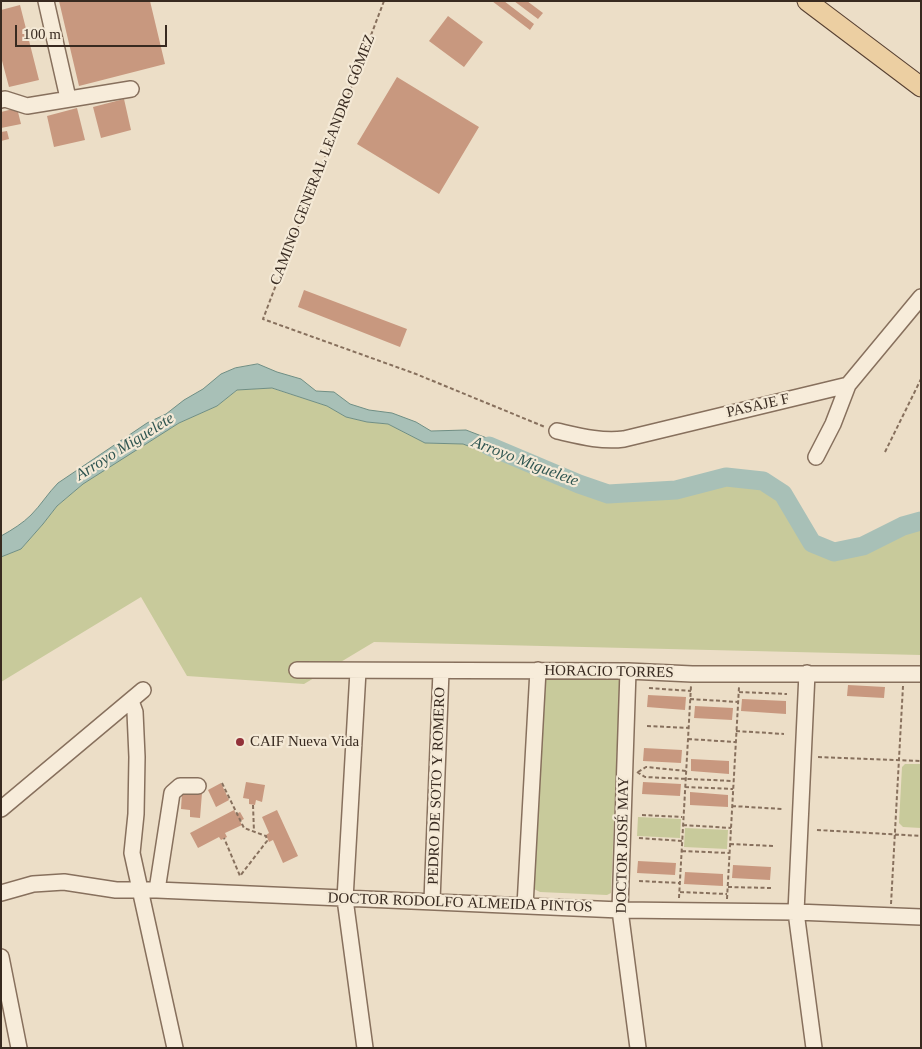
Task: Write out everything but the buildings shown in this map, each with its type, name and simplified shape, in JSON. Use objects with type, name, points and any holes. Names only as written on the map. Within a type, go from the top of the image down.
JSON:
[{"type":"main road","points":[[807,1],[921,86]]},
{"type":"street","points":[[46,1],[68,98]]},
{"type":"street","points":[[1,100],[5,99],[26,106],[131,89]]},
{"type":"street","points":[[816,457],[848,385],[921,297]]},
{"type":"street","name":"PASAJE F","points":[[556,431],[612,440],[848,385]]},
{"type":"street","name":"HORACIO TORRES","points":[[296,670],[538,670],[692,674],[921,674]]},
{"type":"street","points":[[525,906],[538,670]]},
{"type":"street","points":[[358,671],[345,899],[365,1048]]},
{"type":"street","name":"PEDRO DE SOTO Y ROMERO","points":[[432,901],[441,671]]},
{"type":"street","name":"DOCTOR JOSÉ MAY","points":[[628,671],[631,772],[620,910],[638,1048]]},
{"type":"street","points":[[807,673],[796,912],[814,1048]]},
{"type":"street","points":[[1,809],[143,690]]},
{"type":"street","points":[[131,701],[135,712],[137,757],[136,814],[132,853],[174,1048]]},
{"type":"street","points":[[156,890],[172,793],[180,786],[198,786]]},
{"type":"street","name":"DOCTOR RODOLFO ALMEIDA PINTOS","points":[[1,894],[33,884],[64,882],[116,890],[156,890],[620,910],[796,912],[921,917]]},
{"type":"street","points":[[1,957],[5,989],[19,1048]]},
{"type":"path","name":"CAMINO GENERAL LEANDRO GÓMEZ","points":[[384,1],[263,319],[416,374],[556,431]]},
{"type":"path","points":[[885,452],[921,380]]},
{"type":"path","points":[[678,911],[692,674]]},
{"type":"path","points":[[726,911],[739,674]]},
{"type":"path","points":[[890,915],[904,674]]},
{"type":"path","points":[[649,688],[691,691]]},
{"type":"path","points":[[738,692],[787,694]]},
{"type":"path","points":[[690,699],[738,702]]},
{"type":"path","points":[[647,726],[688,728]]},
{"type":"path","points":[[736,731],[784,734]]},
{"type":"path","points":[[688,739],[736,742]]},
{"type":"path","points":[[818,757],[921,760]]},
{"type":"path","points":[[631,772],[646,768],[686,771]]},
{"type":"path","points":[[631,772],[645,778],[733,782]]},
{"type":"path","points":[[222,783],[244,828],[266,836],[267,840],[240,876],[224,838]]},
{"type":"path","points":[[685,787],[733,789]]},
{"type":"path","points":[[253,805],[254,832]]},
{"type":"path","points":[[732,806],[783,809]]},
{"type":"path","points":[[642,815],[683,817]]},
{"type":"path","points":[[683,825],[731,828]]},
{"type":"path","points":[[816,830],[921,836]]},
{"type":"path","points":[[639,838],[682,841]]},
{"type":"path","points":[[730,844],[774,846]]},
{"type":"path","points":[[682,851],[730,852]]},
{"type":"path","points":[[639,881],[680,883]]},
{"type":"path","points":[[728,886],[772,888]]},
{"type":"path","points":[[679,892],[727,894]]},
{"type":"green space","points":[[271,388],[327,406],[346,417],[388,424],[425,443],[463,444],[495,456],[510,457],[608,494],[676,490],[726,477],[763,481],[783,494],[812,543],[834,552],[863,546],[903,526],[921,521],[921,655],[374,642],[304,684],[187,676],[141,597],[1,682],[1,557],[21,549],[57,506],[83,484],[129,454],[179,423],[217,406],[237,390]]},
{"type":"green space","points":[[541,676],[620,676],[611,893],[607,895],[540,892],[534,889]]},
{"type":"green space","points":[[905,764],[921,764],[921,828],[903,827],[899,823],[902,767]]},
{"type":"green space","points":[[638,817],[681,819],[680,838],[637,836]]},
{"type":"green space","points":[[685,828],[728,830],[727,849],[684,847]]},
{"type":"water","points":[[258,364],[301,379],[316,391],[334,392],[350,404],[369,410],[392,413],[416,422],[431,431],[466,430],[492,440],[510,457],[495,456],[463,444],[425,443],[388,424],[346,417],[327,406],[272,388],[237,390],[217,406],[179,423],[83,484],[57,506],[21,549],[1,557],[1,536],[28,518],[58,483],[147,423],[166,414],[184,400],[203,389],[221,374],[235,368]]},
{"type":"waterway","name":"Arroyo Miguelete","points":[[489,446],[579,484],[608,494],[676,490],[726,477],[763,481],[783,494],[812,543],[834,552],[863,546],[903,526],[921,521]]},
{"type":"place","name":"CAIF Nueva Vida","points":[[240,742]]}]
